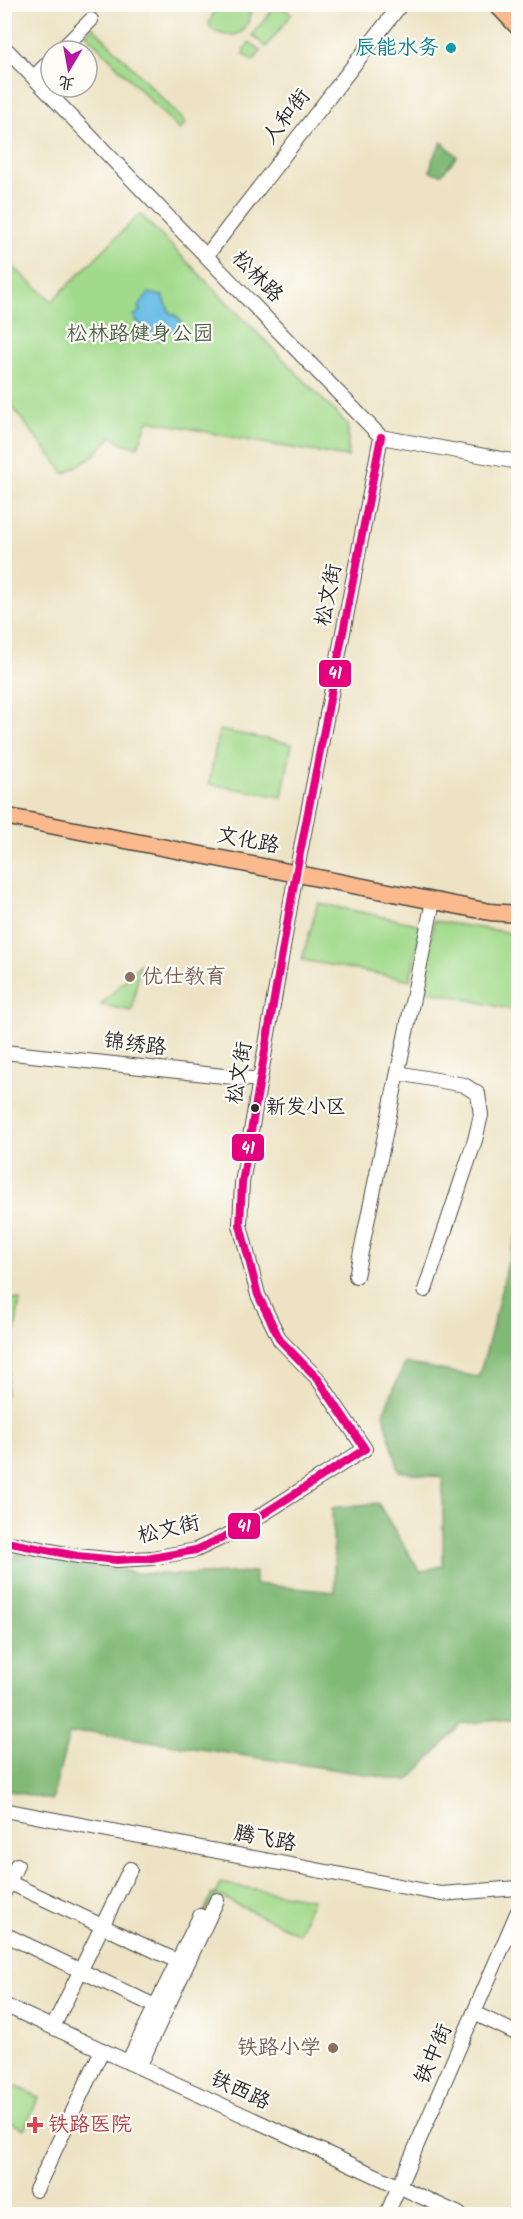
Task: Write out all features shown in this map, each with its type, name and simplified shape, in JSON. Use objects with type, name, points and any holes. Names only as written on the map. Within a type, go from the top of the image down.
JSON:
[{"type":"main road","points":[[496,4],[519,27]]},
{"type":"main road","name":"文化路","points":[[5,822],[432,906],[488,922],[519,924]]},
{"type":"main road","name":"文化路","points":[[432,906],[519,914]]},
{"type":"street","name":"人和街","points":[[207,255],[401,4]]},
{"type":"street","points":[[72,39],[91,20]]},
{"type":"street","name":"松林路","points":[[4,47],[381,436]]},
{"type":"street","points":[[34,77],[39,72]]},
{"type":"street","points":[[381,436],[519,462]]},
{"type":"street","name":"松文街","points":[[11,1543],[77,1556],[117,1560],[152,1558],[196,1550],[238,1530],[365,1449],[318,1379],[279,1340],[258,1295],[240,1225],[242,1183],[295,879],[381,436]]},
{"type":"street","points":[[356,1276],[432,906]]},
{"type":"street","name":"锦绣路","points":[[4,1052],[260,1080]]},
{"type":"street","points":[[398,1073],[464,1085],[478,1094],[481,1115],[475,1140],[425,1290]]},
{"type":"street","name":"腾飞路","points":[[4,1810],[441,1894],[519,1888]]},
{"type":"street","points":[[17,1865],[6,1885],[102,1925],[177,1961]]},
{"type":"street","points":[[53,2027],[130,1869]]},
{"type":"street","points":[[212,1901],[134,2065],[156,2006],[177,1961],[212,1901]]},
{"type":"street","name":"铁中街","points":[[387,2214],[519,1911]]},
{"type":"street","points":[[4,1934],[156,2006]]},
{"type":"street","name":"铁西路","points":[[4,2005],[459,2214]]},
{"type":"street","points":[[474,2013],[519,2034]]},
{"type":"street","points":[[36,2190],[102,2050]]},
{"type":"green space","points":[[218,4],[248,5],[251,10],[244,30],[230,35],[211,29],[209,23]]},
{"type":"green space","points":[[279,6],[292,14],[266,47],[252,35],[273,9]]},
{"type":"green space","points":[[93,27],[186,123],[179,130],[99,47],[99,39],[91,39],[86,34]]},
{"type":"green space","points":[[250,42],[261,51],[253,61],[243,54]]},
{"type":"green space","points":[[442,142],[457,156],[442,174],[430,172],[433,158]]},
{"type":"green space","name":"松林路健身公园","points":[[140,214],[348,425],[348,457],[256,442],[148,420],[138,447],[122,443],[112,436],[94,455],[65,474],[5,398],[4,259],[52,301]]},
{"type":"green space","points":[[219,730],[292,744],[282,797],[209,784]]},
{"type":"green space","points":[[318,903],[422,925],[410,980],[302,960]]},
{"type":"green space","points":[[434,921],[518,934],[518,1011],[422,989]]},
{"type":"green space","points":[[140,964],[132,1011],[101,1005]]},
{"type":"green space","points":[[518,1233],[518,1718],[462,1724],[408,1781],[91,1732],[69,1734],[52,1800],[5,1790],[5,1560],[19,1554],[138,1573],[175,1575],[255,1572],[255,1584],[335,1592],[332,1508],[378,1503],[420,1572],[443,1565],[443,1478],[399,1471],[383,1413],[405,1363],[478,1377]]},
{"type":"green space","points":[[4,1298],[20,1300],[5,1398]]},
{"type":"green space","points":[[220,1883],[312,1899],[299,1934],[217,1895],[202,1917],[212,1894],[216,1895]]},
{"type":"green space","points":[[14,2085],[39,2097],[24,2129],[5,2120],[5,2106]]},
{"type":"water","points":[[149,293],[163,296],[170,313],[181,321],[182,326],[179,331],[167,332],[159,340],[151,339],[149,328],[139,324],[133,316],[140,312],[138,307]]},
{"type":"transit line","name":"41","points":[[11,1543],[77,1556],[117,1560],[152,1558],[196,1550],[238,1530],[365,1449],[318,1379],[280,1340],[258,1295],[240,1225],[242,1183],[294,884],[381,437]]},
{"type":"place","name":"辰能水务","points":[[451,48]]},
{"type":"place","name":"优仕教育","points":[[130,977]]},
{"type":"place","name":"新发小区","points":[[255,1108]]},
{"type":"place","name":"铁路小学","points":[[333,2048]]},
{"type":"place","name":"铁路医院","points":[[35,2125]]}]
